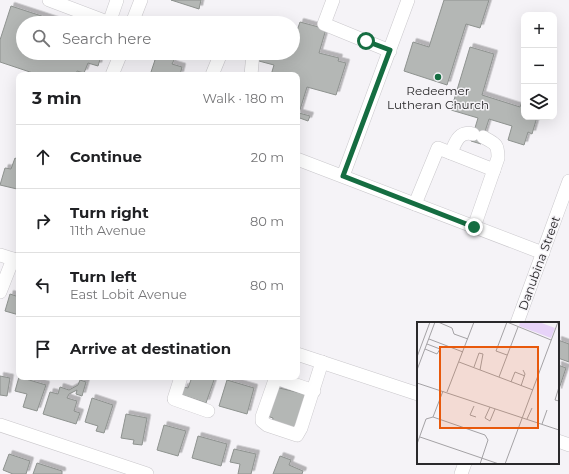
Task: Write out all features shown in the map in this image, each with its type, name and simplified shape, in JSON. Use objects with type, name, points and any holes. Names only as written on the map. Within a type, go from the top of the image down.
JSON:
[{"type":"street","points":[[49,0],[91,16]]},
{"type":"street","points":[[111,16],[117,0]]},
{"type":"street","points":[[134,16],[140,0]]},
{"type":"street","points":[[333,0],[324,24],[390,50]]},
{"type":"street","points":[[343,176],[408,0]]},
{"type":"street","points":[[113,72],[117,60]]},
{"type":"street","points":[[213,72],[218,60]]},
{"type":"street","points":[[251,72],[252,60]]},
{"type":"street","points":[[451,153],[456,140],[461,135],[469,133],[495,143],[498,149],[498,158],[474,227]]},
{"type":"street","points":[[415,204],[438,148],[494,170]]},
{"type":"street","points":[[300,160],[543,253]]},
{"type":"street","name":"Danubina Street","points":[[517,322],[569,181]]},
{"type":"street","points":[[0,255],[16,260],[0,292]]},
{"type":"street","points":[[300,355],[417,394]]},
{"type":"street","points":[[275,380],[262,417],[262,421],[266,425],[296,435],[300,432],[322,362]]},
{"type":"street","points":[[180,380],[174,399],[208,411]]},
{"type":"street","points":[[282,380],[314,391]]},
{"type":"street","points":[[0,425],[147,474]]},
{"type":"street","points":[[559,441],[569,445]]},
{"type":"street","points":[[461,474],[465,464]]},
{"type":"building","points":[[171,0],[201,0],[199,9]]},
{"type":"building","points":[[444,0],[489,0],[480,28],[466,24],[447,85],[404,71],[413,42],[429,47]]},
{"type":"building","points":[[11,6],[42,16],[16,16],[16,60],[100,60],[98,66],[88,63],[84,72],[30,72],[0,62],[0,40]]},
{"type":"building","points":[[300,22],[326,29],[319,53],[339,58],[338,61],[346,63],[336,95],[307,87],[300,110],[300,72],[272,72],[274,65],[255,60],[300,60]]},
{"type":"building","points":[[470,47],[494,54],[482,95],[520,107],[521,104],[521,120],[536,120],[532,134],[528,132],[524,145],[508,140],[512,126],[489,119],[481,144],[471,141],[478,118],[451,110]]},
{"type":"building","points":[[155,60],[174,60],[172,64],[182,67],[181,72],[151,72]]},
{"type":"building","points":[[300,113],[310,116],[308,121],[300,118]]},
{"type":"building","points":[[15,158],[16,189],[0,185],[5,168],[11,169]]},
{"type":"building","points":[[10,294],[16,296],[16,314],[5,311]]},
{"type":"building","points":[[559,340],[569,344],[569,362],[559,358]]},
{"type":"building","points":[[559,365],[566,368],[559,389]]},
{"type":"building","points":[[0,376],[10,378],[7,396],[0,395]]},
{"type":"building","points":[[18,380],[29,380],[46,385],[37,411],[23,407],[27,394],[15,391]]},
{"type":"building","points":[[80,380],[86,382],[82,396],[76,394],[77,390],[69,394],[67,398],[77,401],[74,411],[80,413],[76,424],[43,414],[50,392],[58,394],[60,387],[69,390],[78,385]]},
{"type":"building","points":[[191,380],[214,380],[206,403],[182,395],[184,387],[188,388]]},
{"type":"building","points":[[227,380],[254,388],[247,414],[219,406]]},
{"type":"building","points":[[275,387],[305,394],[297,429],[272,423],[273,418],[267,416]]},
{"type":"building","points":[[92,398],[113,405],[104,433],[96,431],[98,426],[85,422]]},
{"type":"building","points":[[126,414],[147,418],[142,445],[133,444],[134,440],[121,438]]},
{"type":"building","points":[[164,425],[186,431],[178,456],[157,450]]},
{"type":"building","points":[[198,436],[227,444],[221,466],[192,458]]},
{"type":"building","points":[[234,449],[256,454],[251,474],[238,474],[240,464],[230,462]]},
{"type":"building","points":[[9,454],[30,461],[26,474],[13,474],[3,470]]},
{"type":"building","points":[[280,456],[291,460],[289,465],[303,471],[302,474],[273,474]]},
{"type":"building","points":[[37,463],[62,471],[62,474],[33,474]]},
{"type":"place","name":"Redeemer Lutheran Church","points":[[438,77]]},
{"type":"route","points":[[366,41],[390,50],[343,176],[474,227]]}]
